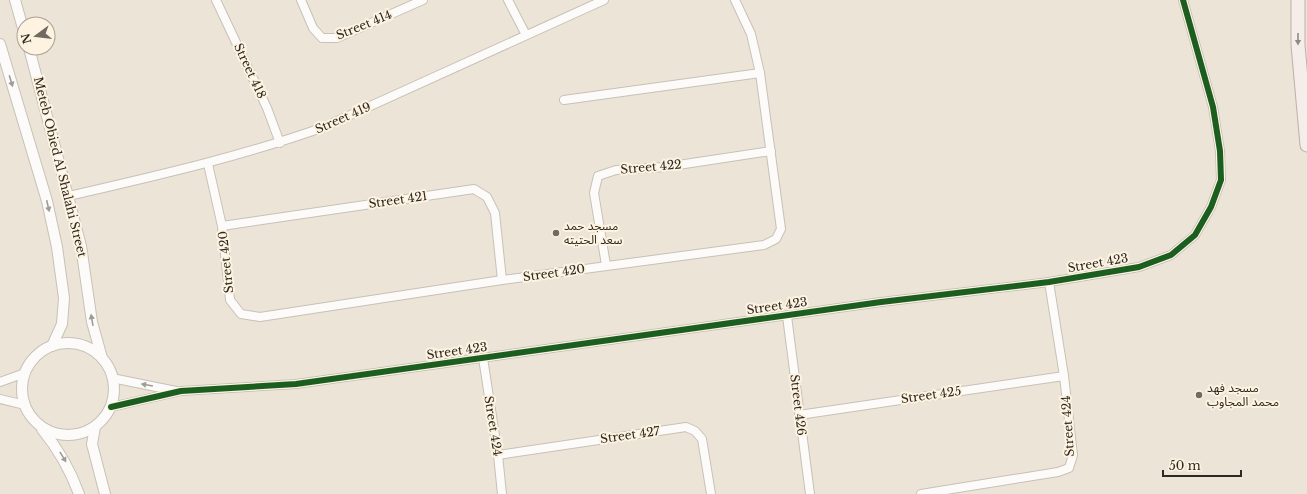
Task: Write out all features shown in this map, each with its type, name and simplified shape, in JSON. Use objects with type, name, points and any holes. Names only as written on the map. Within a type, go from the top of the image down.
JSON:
[{"type":"main road","points":[[1298,0],[1298,45],[1307,145]]},
{"type":"street","points":[[15,0],[20,16]]},
{"type":"street","name":"Street 418","points":[[216,0],[267,108],[280,143]]},
{"type":"street","name":"Street 414","points":[[301,0],[313,28],[322,38],[337,38],[423,0]]},
{"type":"street","points":[[508,0],[526,35]]},
{"type":"street","name":"Street 419","points":[[69,196],[208,164],[280,143],[324,127],[604,0]]},
{"type":"street","name":"Street 420","points":[[208,164],[222,226],[230,300],[241,314],[260,317],[606,265],[764,245],[776,239],[782,229],[760,73],[751,34],[735,0]]},
{"type":"street","name":"Street 423","points":[[111,407],[181,392],[296,384],[881,302],[1049,282],[1139,267],[1171,255],[1195,234],[1211,207],[1221,180],[1220,151],[1213,107],[1183,0]]},
{"type":"street","name":"Meteb Obied Al Shalahi Street","points":[[0,44],[47,201],[57,247],[64,298],[62,324],[52,346]]},
{"type":"street","name":"Meteb Obied Al Shalahi Street","points":[[31,56],[81,246],[92,322],[102,358]]},
{"type":"street","points":[[564,100],[760,73]]},
{"type":"street","name":"Street 422","points":[[606,265],[594,193],[598,176],[616,170],[664,168],[771,151]]},
{"type":"street","name":"Street 421","points":[[222,226],[474,189],[487,197],[495,213],[502,280]]},
{"type":"street","name":"Street 424","points":[[921,494],[1058,472],[1069,468],[1073,455],[1064,376],[1049,282]]},
{"type":"street","name":"Street 426","points":[[787,316],[810,494]]},
{"type":"street","points":[[40,426],[51,432],[66,436],[81,434],[95,427],[104,418],[111,407],[114,392],[112,378],[102,358],[79,344],[65,343],[52,346],[36,357],[25,373],[23,388],[25,405],[31,416],[58,448],[70,469],[79,494]]},
{"type":"street","name":"Street 424","points":[[483,358],[498,455],[502,494]]},
{"type":"street","points":[[0,382],[25,373]]},
{"type":"street","name":"Street 425","points":[[799,415],[1064,376]]},
{"type":"street","name":"Street 423","points":[[112,378],[181,392]]},
{"type":"street","points":[[0,399],[25,405]]},
{"type":"street","points":[[95,427],[92,444],[105,494]]},
{"type":"street","name":"Street 427","points":[[498,455],[686,427],[695,431],[702,439],[711,494]]},
{"type":"cycle path","points":[[111,407],[181,391],[296,384],[881,302],[1049,282],[1139,267],[1171,255],[1195,235],[1211,207],[1221,180],[1220,151],[1213,107],[1183,0]]},
{"type":"place","name":"مسجد حمد سعد الحتيته","points":[[556,233]]},
{"type":"place","name":"مسجد فهد محمد المجاوب","points":[[1199,395]]}]
